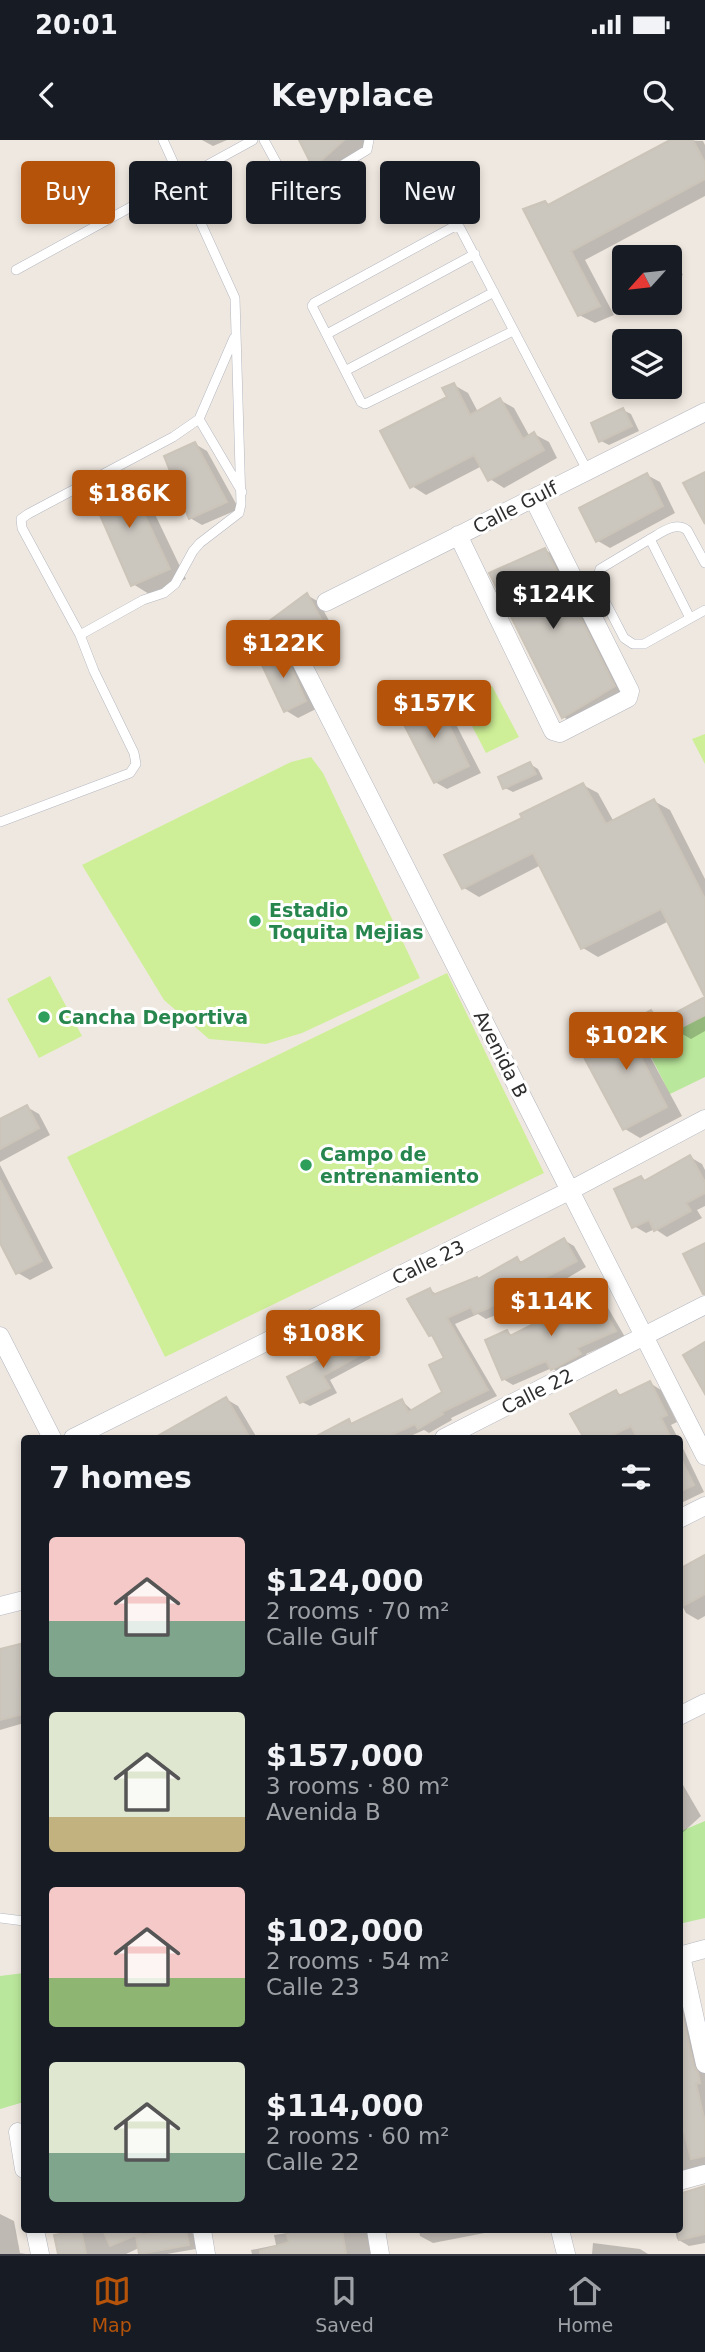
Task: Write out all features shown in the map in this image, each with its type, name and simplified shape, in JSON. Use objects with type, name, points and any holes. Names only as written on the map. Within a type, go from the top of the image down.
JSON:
[{"type":"street","name":"Calle Gulf","points":[[326,602],[705,412]]},
{"type":"street","points":[[458,535],[547,719],[553,730],[560,733],[628,698],[630,691],[533,498]]},
{"type":"street","name":"Avenida B","points":[[296,652],[705,1456]]},
{"type":"street","name":"Calle 23","points":[[79,1435],[571,1190],[705,1119]]},
{"type":"street","name":"Calle 22","points":[[450,1435],[705,1306]]},
{"type":"street","points":[[0,1336],[50,1435]]},
{"type":"street","points":[[683,1517],[705,1506]]},
{"type":"street","points":[[0,1606],[21,1601]]},
{"type":"street","points":[[683,1714],[705,1703]]},
{"type":"street","points":[[683,1955],[705,1950]]},
{"type":"street","points":[[683,1969],[705,2064]]},
{"type":"street","points":[[0,2136],[21,2131]]},
{"type":"street","points":[[683,2180],[705,2174]]},
{"type":"street","points":[[36,2233],[40,2254]]},
{"type":"street","points":[[202,2233],[206,2254]]},
{"type":"street","points":[[376,2233],[380,2254]]},
{"type":"street","points":[[561,2233],[566,2254]]},
{"type":"lane","points":[[163,140],[172,161]]},
{"type":"lane","points":[[213,161],[253,140]]},
{"type":"lane","points":[[264,140],[289,186],[298,188],[306,187],[367,150],[369,140]]},
{"type":"lane","points":[[16,271],[129,207]]},
{"type":"lane","points":[[80,635],[143,600],[164,593],[175,584],[193,551],[239,513],[243,493],[235,336],[237,313],[235,298],[201,224]]},
{"type":"lane","points":[[513,331],[372,403],[365,404],[361,402],[312,306],[455,226],[464,233],[587,470]]},
{"type":"lane","points":[[327,334],[475,254]]},
{"type":"lane","points":[[345,371],[494,292]]},
{"type":"lane","points":[[0,822],[130,773],[136,764],[134,753],[94,671],[80,635],[22,528],[21,519],[173,437],[199,419],[235,336]]},
{"type":"lane","points":[[199,419],[243,493]]},
{"type":"lane","points":[[705,563],[687,530],[682,526],[674,526],[600,569],[596,584],[624,638],[633,644],[644,644],[705,610]]},
{"type":"lane","points":[[650,539],[690,618]]},
{"type":"lane","points":[[0,1918],[21,1921]]},
{"type":"green space","points":[[492,686],[519,737],[486,753],[460,703]]},
{"type":"green space","points":[[705,734],[705,764],[692,739]]},
{"type":"green space","name":"Estadio Toquita Mejias","points":[[311,757],[323,773],[420,978],[302,1033],[266,1044],[209,1039],[164,1000],[82,865],[291,762]]},
{"type":"green space","name":"Campo de entrenamiento","points":[[447,973],[544,1173],[165,1357],[67,1157]]},
{"type":"green space","name":"Cancha Deportiva","points":[[50,976],[82,1036],[39,1058],[7,999]]},
{"type":"green space","points":[[705,1015],[705,1077],[670,1094],[645,1045]]},
{"type":"green space","points":[[705,1821],[705,1918],[683,1923],[683,1830]]},
{"type":"green space","points":[[21,1973],[21,2103],[0,2109],[0,1976]]},
{"type":"building","points":[[299,140],[344,140],[321,161],[310,161]]},
{"type":"building","points":[[670,140],[693,140],[705,163],[705,179],[571,251],[600,306],[578,316],[523,209],[545,201],[548,205]]},
{"type":"building","points":[[454,383],[470,415],[500,398],[523,439],[534,432],[544,450],[488,481],[474,455],[410,488],[380,431],[447,397],[442,388]]},
{"type":"building","points":[[623,408],[632,426],[599,442],[591,423]]},
{"type":"building","points":[[195,442],[227,502],[189,519],[164,456]]},
{"type":"building","points":[[124,471],[170,569],[131,586],[89,490]]},
{"type":"building","points":[[705,472],[705,524],[683,483]]},
{"type":"building","points":[[647,473],[663,506],[596,542],[579,508]]},
{"type":"building","points":[[545,548],[615,686],[562,718],[489,573]]},
{"type":"building","points":[[307,593],[322,621],[284,643],[265,624]]},
{"type":"building","points":[[286,648],[286,657],[306,701],[284,712],[260,661]]},
{"type":"building","points":[[434,695],[469,766],[434,783],[399,715]]},
{"type":"building","points":[[530,762],[536,774],[503,789],[498,777]]},
{"type":"building","points":[[583,783],[606,824],[654,799],[705,899],[705,997],[661,909],[581,949],[533,853],[462,889],[444,855],[522,818],[520,814]]},
{"type":"building","points":[[705,997],[705,1015],[674,1031],[666,1018]]},
{"type":"building","points":[[651,1010],[661,1027],[633,1042],[667,1107],[623,1130],[580,1050]]},
{"type":"building","points":[[27,1105],[39,1128],[0,1149],[0,1119]]},
{"type":"building","points":[[690,1155],[705,1182],[705,1193],[686,1203],[691,1211],[654,1231],[649,1220],[632,1228],[614,1189],[641,1176],[644,1181]]},
{"type":"building","points":[[0,1180],[42,1261],[16,1274],[0,1243]]},
{"type":"building","points":[[564,1238],[577,1261],[486,1309],[474,1314],[471,1307],[447,1318],[488,1390],[442,1412],[443,1414],[418,1429],[415,1424],[391,1435],[319,1435],[349,1419],[351,1424],[402,1399],[408,1412],[442,1392],[429,1365],[444,1358],[407,1299],[430,1288],[433,1295],[477,1277],[478,1279],[517,1257],[520,1263]]},
{"type":"building","points":[[705,1243],[705,1294],[703,1294],[683,1254]]},
{"type":"building","points":[[594,1293],[616,1331],[577,1348],[581,1354],[551,1370],[546,1361],[502,1380],[485,1340],[507,1330],[510,1336]]},
{"type":"building","points":[[354,1336],[364,1353],[323,1376],[330,1388],[300,1403],[287,1377],[332,1354],[329,1350]]},
{"type":"building","points":[[705,1342],[705,1394],[683,1355]]},
{"type":"building","points":[[650,1381],[667,1415],[661,1418],[670,1435],[636,1435],[631,1426],[613,1435],[582,1435],[570,1414],[616,1390],[619,1396]]},
{"type":"building","points":[[226,1397],[248,1435],[159,1435]]},
{"type":"building","points":[[683,1463],[694,1485],[683,1490]]},
{"type":"building","points":[[705,1555],[705,1594],[683,1606],[683,1567]]},
{"type":"building","points":[[21,1644],[21,1715],[0,1720],[0,1649]]},
{"type":"building","points":[[683,2019],[698,2073],[700,2083],[696,2084],[705,2122],[705,2156],[691,2159],[683,2128]]},
{"type":"building","points":[[705,2186],[705,2234],[679,2240],[679,2233],[683,2233],[683,2193]]},
{"type":"building","points":[[82,2233],[86,2254],[58,2254],[54,2235]]},
{"type":"building","points":[[104,2233],[141,2233],[110,2246]]},
{"type":"building","points":[[187,2233],[189,2245],[139,2254],[136,2236]]},
{"type":"building","points":[[286,2233],[342,2233],[346,2254],[260,2254],[260,2251],[289,2242]]},
{"type":"place","name":"Estadio Toquita Mejias","points":[[255,921]]},
{"type":"place","name":"Cancha Deportiva","points":[[44,1017]]},
{"type":"place","name":"Campo de entrenamiento","points":[[306,1165]]}]
